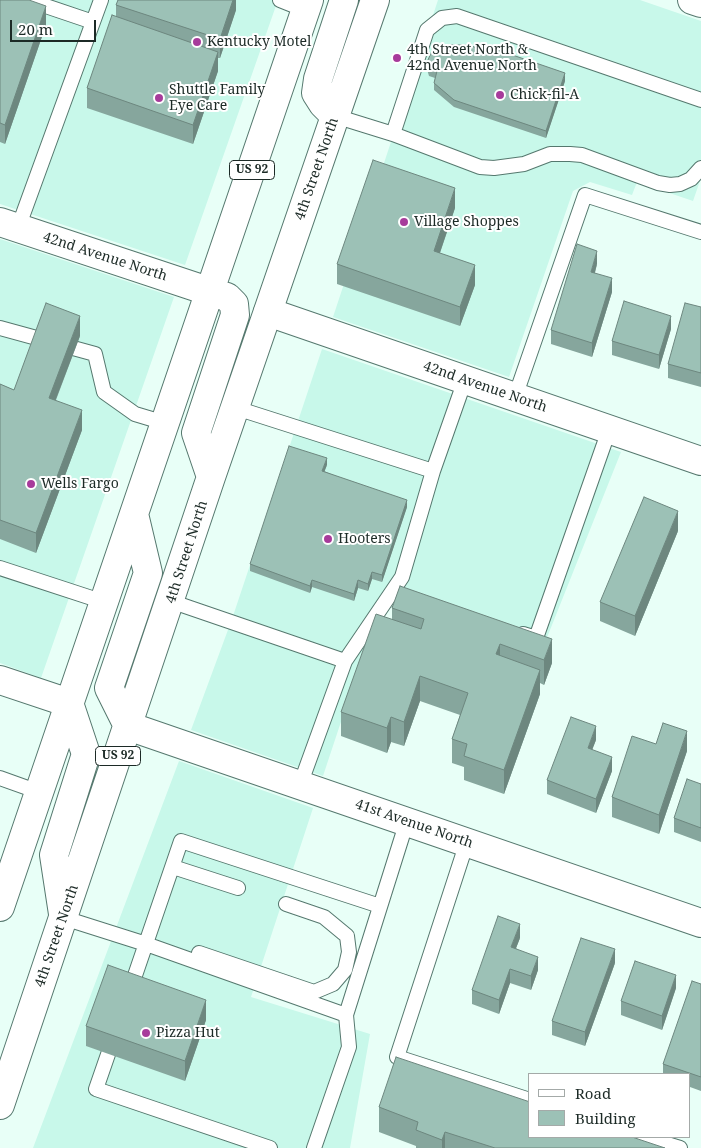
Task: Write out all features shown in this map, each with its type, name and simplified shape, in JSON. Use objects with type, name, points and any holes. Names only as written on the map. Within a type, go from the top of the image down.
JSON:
[{"type":"main road","points":[[335,116],[323,104],[316,93],[318,79],[344,0]]},
{"type":"main road","name":"4th Street North","points":[[0,1105],[211,477],[375,0]]},
{"type":"main road","points":[[692,0],[701,3]]},
{"type":"main road","name":"US 92","points":[[0,907],[211,292],[307,5]]},
{"type":"main road","name":"42nd Avenue North","points":[[9,225],[228,297],[234,304],[235,315],[196,433],[211,477]]},
{"type":"main road","name":"42nd Avenue North","points":[[268,312],[701,461]]},
{"type":"main road","points":[[128,726],[109,688],[148,573],[134,514]]},
{"type":"main road","points":[[0,680],[69,703],[86,754],[54,855],[64,918]]},
{"type":"main road","name":"41st Avenue North","points":[[128,726],[701,923]]},
{"type":"lane","points":[[28,0],[93,22]]},
{"type":"lane","points":[[9,225],[101,0]]},
{"type":"lane","points":[[280,0],[307,5]]},
{"type":"lane","points":[[393,134],[427,30],[442,18],[457,16],[701,100]]},
{"type":"lane","points":[[335,116],[393,134],[480,167],[494,168],[524,164],[550,154],[582,155],[658,183],[670,185],[680,184],[691,179],[701,168]]},
{"type":"lane","points":[[516,398],[585,195],[701,232]]},
{"type":"lane","points":[[0,328],[95,354],[104,392],[136,414],[165,423]]},
{"type":"lane","points":[[300,786],[345,661],[402,577],[433,471],[465,380]]},
{"type":"lane","points":[[236,408],[433,471]]},
{"type":"lane","points":[[509,629],[536,638],[609,430]]},
{"type":"lane","points":[[0,568],[104,602]]},
{"type":"lane","points":[[391,593],[427,604]]},
{"type":"lane","points":[[170,602],[345,661]]},
{"type":"lane","points":[[0,778],[39,792]]},
{"type":"lane","points":[[314,1148],[349,1047],[346,1015],[407,822]]},
{"type":"lane","points":[[124,1008],[181,842],[380,906]]},
{"type":"lane","points":[[467,842],[397,1057],[528,1099]]},
{"type":"lane","points":[[173,867],[238,888]]},
{"type":"lane","points":[[146,944],[162,941],[314,992],[333,984],[345,970],[350,952],[347,936],[324,917],[286,904]]},
{"type":"lane","points":[[64,918],[146,944],[346,1015]]},
{"type":"lane","points":[[118,1026],[96,1089],[270,1148]]},
{"type":"lane","points":[[647,1138],[680,1148]]},
{"type":"shaded area","points":[[0,0],[278,0],[185,265],[0,204]]},
{"type":"shaded area","points":[[438,0],[640,0],[701,21],[701,178],[693,201],[637,182],[632,195],[590,182],[573,191],[509,377],[333,317]]},
{"type":"shaded area","points":[[0,239],[174,297],[41,678],[0,663]]},
{"type":"shaded area","points":[[322,349],[621,452],[546,640],[383,595],[323,776],[191,730],[232,619]]},
{"type":"shaded area","points":[[179,761],[313,808],[251,997],[370,1034],[350,1148],[33,1148]]},
{"type":"building","points":[[0,0],[29,0],[46,6],[5,125],[0,123]]},
{"type":"building","points":[[118,0],[233,0],[220,39],[116,5]]},
{"type":"building","points":[[112,15],[218,52],[193,125],[87,88]]},
{"type":"building","name":"Chick-fil-A","points":[[451,45],[466,45],[496,52],[495,49],[565,73],[546,131],[454,100],[434,83],[437,71],[429,69],[427,62],[432,51],[440,50],[449,53]]},
{"type":"building","points":[[373,160],[455,188],[434,251],[475,265],[460,307],[337,264]]},
{"type":"building","points":[[577,244],[597,251],[591,272],[612,278],[592,343],[551,330]]},
{"type":"building","points":[[624,301],[671,316],[659,355],[612,341]]},
{"type":"building","name":"Wells Fargo","points":[[46,303],[80,316],[49,398],[82,410],[36,533],[0,520],[0,384],[14,390]]},
{"type":"building","points":[[685,303],[701,307],[701,373],[668,364]]},
{"type":"building","name":"Hooters","points":[[289,446],[327,458],[322,471],[407,500],[382,575],[372,572],[368,584],[358,580],[354,594],[312,580],[310,586],[250,564]]},
{"type":"building","points":[[644,497],[678,511],[635,616],[600,602]]},
{"type":"building","points":[[400,586],[552,639],[544,660],[500,644],[496,654],[540,670],[504,770],[464,756],[467,744],[452,739],[468,693],[420,676],[404,722],[391,717],[387,728],[341,712],[376,614],[421,629],[424,619],[392,608]]},
{"type":"building","points":[[571,717],[596,726],[588,748],[612,757],[596,799],[547,780]]},
{"type":"building","points":[[663,723],[687,731],[659,815],[612,797],[632,736],[656,744]]},
{"type":"building","points":[[687,779],[701,784],[701,828],[674,818]]},
{"type":"building","points":[[498,916],[520,924],[511,947],[538,957],[531,976],[510,969],[499,1000],[472,990]]},
{"type":"building","points":[[581,938],[615,949],[585,1032],[552,1021]]},
{"type":"building","points":[[635,961],[676,975],[662,1016],[621,1001]]},
{"type":"building","name":"Pizza Hut","points":[[108,965],[206,1000],[185,1061],[86,1026]]},
{"type":"building","points":[[692,981],[701,984],[701,1077],[663,1064]]},
{"type":"building","points":[[396,1057],[528,1101],[528,1138],[635,1138],[665,1148],[495,1148],[445,1132],[442,1140],[416,1130],[418,1122],[379,1107]]},
{"type":"place","name":"Kentucky Motel","points":[[197,42]]},
{"type":"place","name":"4th Street North & 42nd Avenue North","points":[[397,58]]},
{"type":"place","name":"Chick-fil-A","points":[[500,95]]},
{"type":"place","name":"Shuttle Family Eye Care","points":[[159,98]]},
{"type":"place","name":"Village Shoppes","points":[[404,222]]},
{"type":"place","name":"Wells Fargo","points":[[31,484]]},
{"type":"place","name":"Hooters","points":[[328,539]]},
{"type":"place","name":"Pizza Hut","points":[[146,1033]]}]
